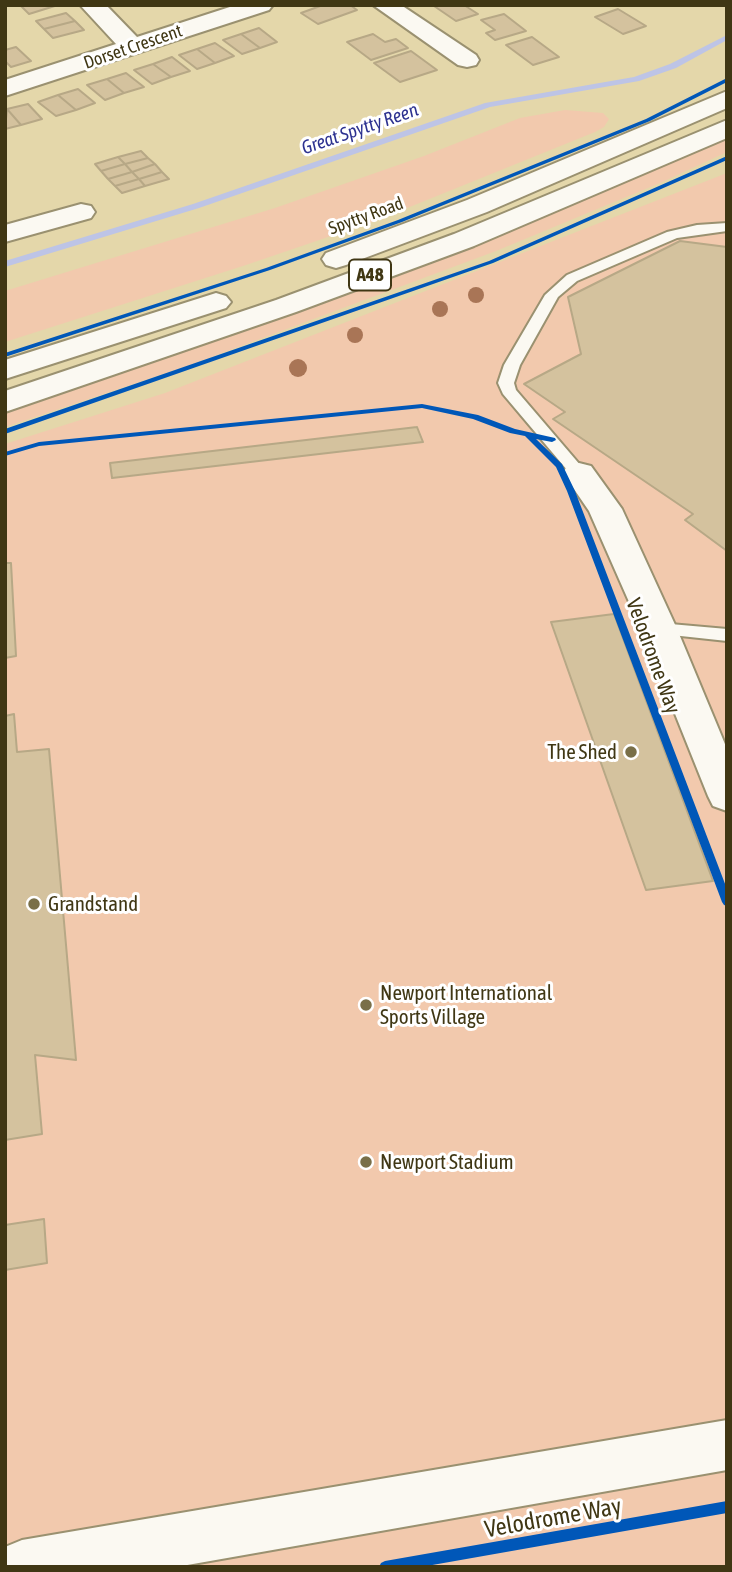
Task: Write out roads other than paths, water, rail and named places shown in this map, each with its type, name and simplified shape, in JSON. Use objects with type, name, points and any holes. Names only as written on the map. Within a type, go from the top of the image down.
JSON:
[{"type":"main road","points":[[92,5],[131,45]]},
{"type":"main road","name":"Dorset Crescent","points":[[5,88],[261,5]]},
{"type":"main road","points":[[385,5],[467,60]]},
{"type":"main road","name":"Spytty Road","points":[[5,370],[279,281],[477,206],[727,99]]},
{"type":"main road","name":"A48","points":[[5,401],[286,306],[464,240],[727,128]]},
{"type":"main road","points":[[5,234],[81,212]]},
{"type":"main road","name":"Velodrome Way","points":[[579,473],[605,509],[724,778]]},
{"type":"main road","name":"Velodrome Way","points":[[22,1567],[146,1557],[727,1445]]},
{"type":"lane","name":"Velodrome Way","points":[[579,473],[508,391],[506,383],[512,365],[552,295],[572,278],[672,235],[697,229],[727,227]]},
{"type":"lane","name":"Velodrome Way","points":[[659,629],[727,635]]},
{"type":"waterway","name":"Great Spytty Reen","points":[[5,264],[196,206],[488,105],[636,79],[673,66],[727,37]]},
{"type":"place","name":"The Shed","points":[[631,752]]},
{"type":"place","name":"Grandstand","points":[[34,904]]},
{"type":"place","name":"Newport International Sports Village","points":[[366,1005]]},
{"type":"place","name":"Newport Stadium","points":[[366,1162]]}]
